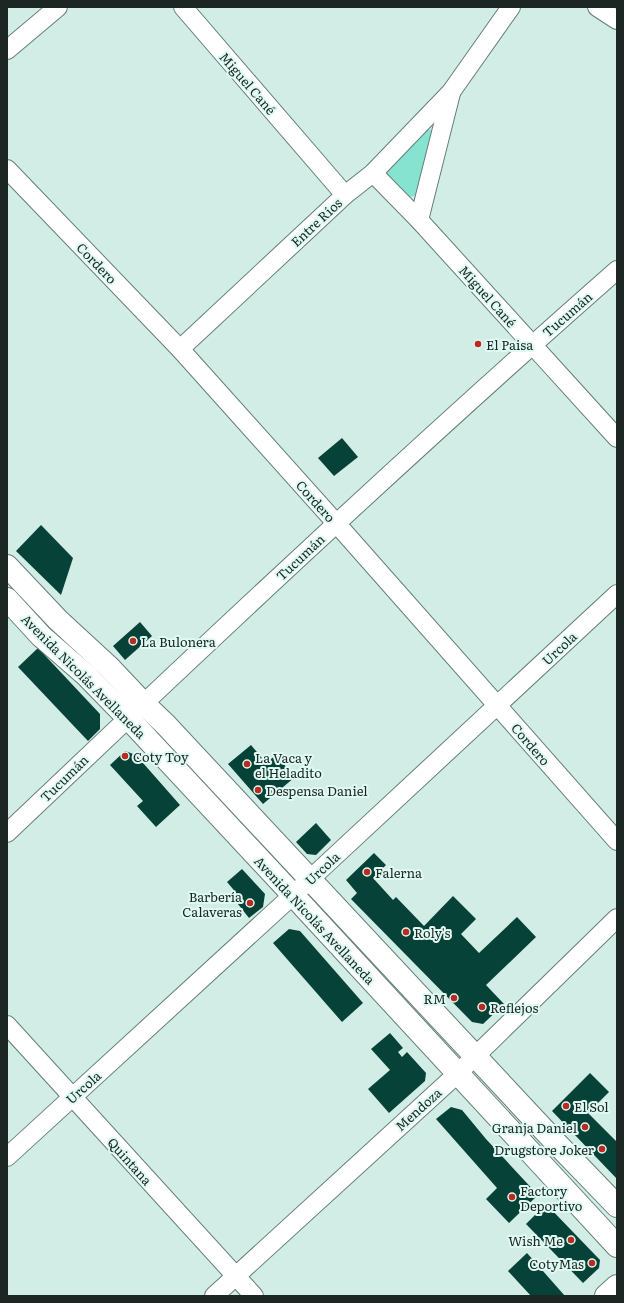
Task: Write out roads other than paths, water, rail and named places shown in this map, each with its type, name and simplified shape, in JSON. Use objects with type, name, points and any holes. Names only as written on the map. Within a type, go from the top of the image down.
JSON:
[{"type":"main road","name":"Avenida Nicolás Avellaneda","points":[[7,566],[58,620],[166,725],[617,1206]]},
{"type":"main road","name":"Avenida Nicolás Avellaneda","points":[[7,599],[42,636],[87,676],[128,718],[617,1246]]},
{"type":"main road","points":[[606,1296],[617,1286]]},
{"type":"street","points":[[7,50],[58,7]]},
{"type":"street","name":"Miguel Cané","points":[[182,7],[345,195]]},
{"type":"street","name":"Entre Ríos","points":[[180,349],[345,195],[373,173],[451,92],[511,7]]},
{"type":"street","points":[[597,7],[617,20]]},
{"type":"street","name":"Entre Ríos","points":[[419,220],[451,92]]},
{"type":"street","name":"Cordero","points":[[7,169],[180,349],[617,841]]},
{"type":"street","name":"Miguel Cané","points":[[373,173],[419,220],[617,438]]},
{"type":"street","name":"Tucumán","points":[[7,833],[143,703],[336,523],[617,270]]},
{"type":"street","name":"Urcola","points":[[7,1157],[293,895],[617,594]]},
{"type":"street","name":"Mendoza","points":[[214,1296],[457,1074],[617,918]]},
{"type":"street","name":"Quintana","points":[[7,1025],[254,1296]]},
{"type":"place","name":"El Paisa","points":[[478,344]]},
{"type":"place","name":"La Bulonera","points":[[133,641]]},
{"type":"place","name":"Coty Toy","points":[[125,756]]},
{"type":"place","name":"La Vaca y el Heladito","points":[[247,764]]},
{"type":"place","name":"Despensa Daniel","points":[[258,790]]},
{"type":"place","name":"Falerna","points":[[367,872]]},
{"type":"place","name":"Barbería Calaveras","points":[[250,903]]},
{"type":"place","name":"Roly's","points":[[406,932]]},
{"type":"place","name":"RM","points":[[454,998]]},
{"type":"place","name":"Reflejos","points":[[482,1007]]},
{"type":"place","name":"El Sol","points":[[566,1106]]},
{"type":"place","name":"Granja Daniel","points":[[585,1127]]},
{"type":"place","name":"Drugstore Joker","points":[[602,1149]]},
{"type":"place","name":"Factory Deportivo","points":[[512,1197]]},
{"type":"place","name":"Wish Me","points":[[571,1240]]},
{"type":"place","name":"CotyMas","points":[[592,1263]]}]
